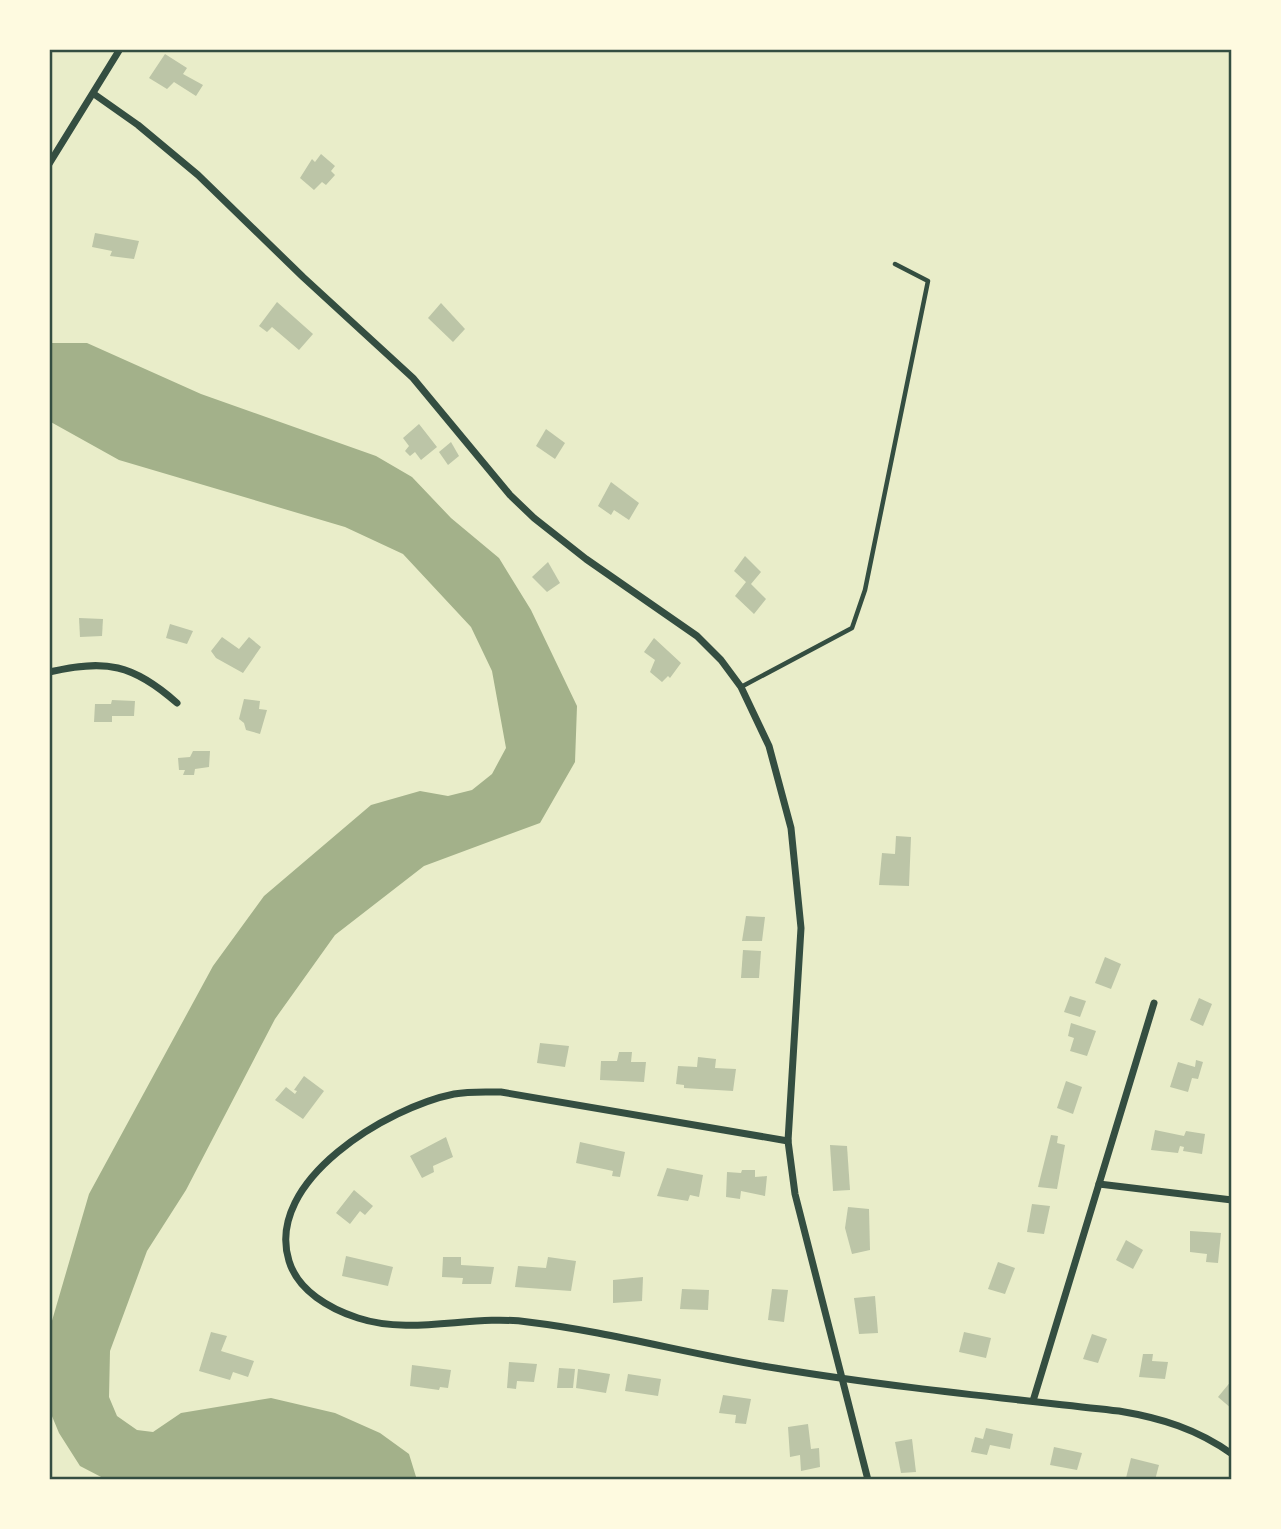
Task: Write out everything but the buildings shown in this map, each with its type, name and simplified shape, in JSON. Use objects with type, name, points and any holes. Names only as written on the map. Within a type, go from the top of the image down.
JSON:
[{"type":"street","points":[[49,164],[120,49]]},
{"type":"street","points":[[94,94],[138,125],[198,175],[413,378],[510,495],[534,518],[586,559],[697,636],[741,687],[757,716],[780,779],[798,878],[800,978],[788,1141],[795,1194],[823,1312],[845,1380],[868,1480]]},
{"type":"street","points":[[49,673],[82,666],[117,667],[138,673],[177,703]]},
{"type":"street","points":[[1033,1401],[1154,1003]]},
{"type":"street","points":[[788,1141],[501,1092],[453,1094],[405,1112],[362,1136],[323,1165],[294,1203],[285,1233],[286,1250],[295,1274],[312,1294],[341,1311],[372,1322],[405,1325],[523,1321],[845,1380],[1161,1418],[1193,1430],[1232,1454]]},
{"type":"street","points":[[1099,1184],[1232,1200]]},
{"type":"lane","points":[[741,687],[852,628],[865,590],[928,281],[895,264]]},
{"type":"shaded area","points":[[49,343],[87,343],[201,394],[376,456],[412,477],[451,518],[499,558],[531,610],[577,706],[575,762],[540,823],[424,866],[335,935],[275,1019],[186,1190],[147,1251],[110,1351],[109,1397],[117,1416],[137,1430],[153,1432],[181,1413],[271,1398],[335,1413],[380,1433],[409,1454],[417,1480],[105,1479],[80,1466],[59,1433],[49,1409],[49,1331],[89,1194],[213,966],[264,896],[371,805],[420,791],[448,796],[472,790],[492,774],[506,748],[492,671],[471,627],[403,554],[345,527],[119,460],[49,421]]}]
